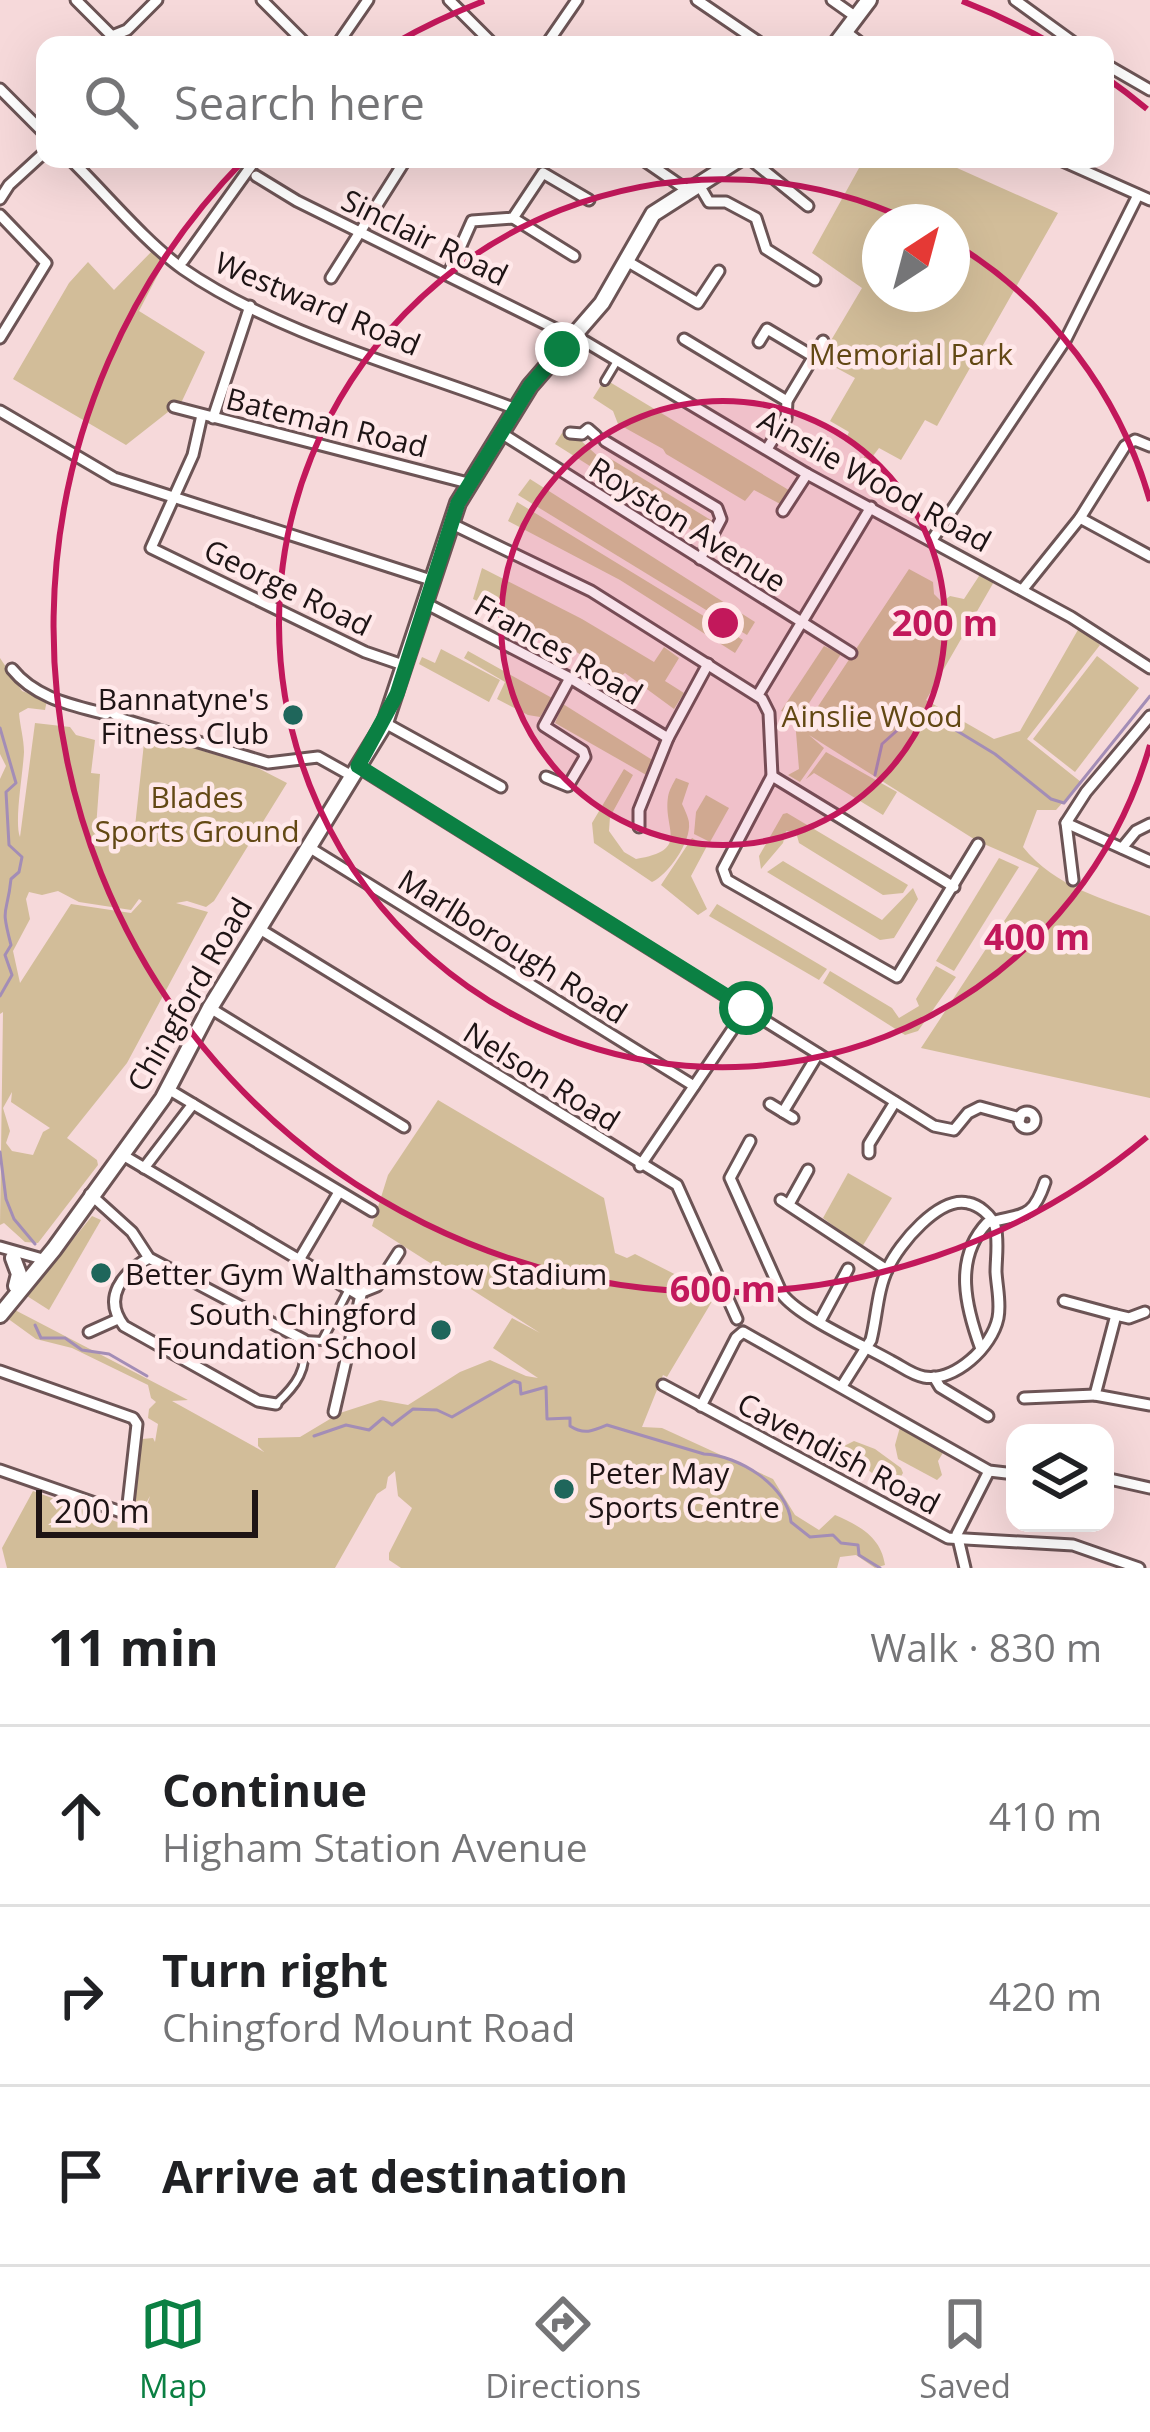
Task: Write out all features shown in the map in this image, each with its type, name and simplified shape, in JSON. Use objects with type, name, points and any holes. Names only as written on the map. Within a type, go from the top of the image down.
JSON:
[{"type":"main road","points":[[841,36],[869,0]]},
{"type":"main road","name":"Chingford Road","points":[[0,1312],[168,1089],[210,1008],[385,723],[468,483],[543,367],[602,303],[653,214],[724,168]]},
{"type":"main road","points":[[4,1251],[19,1274],[16,1286]]},
{"type":"main road","name":"Chingford Road","points":[[0,1312],[16,1286],[39,1263]]},
{"type":"street","points":[[76,0],[112,36],[128,30],[157,0]]},
{"type":"street","points":[[262,0],[298,36]]},
{"type":"street","points":[[343,36],[368,0]]},
{"type":"street","points":[[449,0],[482,36]]},
{"type":"street","points":[[551,36],[574,4],[561,0]]},
{"type":"street","points":[[697,0],[750,36]]},
{"type":"street","points":[[832,0],[856,17]]},
{"type":"street","points":[[1015,0],[1065,36]]},
{"type":"street","points":[[845,31],[851,36]]},
{"type":"street","points":[[1114,69],[1150,90]]},
{"type":"street","points":[[0,89],[36,125]]},
{"type":"street","points":[[0,199],[4,181],[36,158]]},
{"type":"street","name":"Westward Road","points":[[79,168],[179,266],[250,306],[516,409]]},
{"type":"street","name":"Sinclair Road","points":[[246,168],[358,232],[575,337]]},
{"type":"street","points":[[183,261],[253,168]]},
{"type":"street","points":[[331,278],[400,168]]},
{"type":"street","points":[[659,168],[709,202],[726,202],[756,218],[766,248],[814,280]]},
{"type":"street","points":[[761,168],[808,206]]},
{"type":"street","points":[[1078,168],[1150,200]]},
{"type":"street","points":[[513,218],[543,173],[589,200]]},
{"type":"street","points":[[932,539],[1066,339],[1138,195]]},
{"type":"street","points":[[0,215],[46,263],[5,317],[0,338]]},
{"type":"street","points":[[448,275],[472,221],[513,218],[574,256]]},
{"type":"street","points":[[625,260],[698,303],[719,271]]},
{"type":"street","points":[[172,499],[250,306]]},
{"type":"street","points":[[759,342],[771,324],[814,357]]},
{"type":"street","name":"Ainslie Wood Road","points":[[575,337],[807,474],[1023,589],[1150,668]]},
{"type":"street","points":[[684,339],[787,401]]},
{"type":"street","points":[[766,449],[786,419],[787,401],[823,341]]},
{"type":"street","points":[[604,381],[617,361]]},
{"type":"street","name":"Bateman Road","points":[[174,407],[468,483]]},
{"type":"street","points":[[0,411],[89,467],[172,499],[434,581]]},
{"type":"street","points":[[588,416],[596,435]]},
{"type":"street","name":"Royston Avenue","points":[[501,433],[851,652]]},
{"type":"street","points":[[570,433],[596,435],[717,508],[721,519],[700,560]]},
{"type":"street","points":[[1023,589],[1080,518],[1125,446],[1135,440],[1150,446]]},
{"type":"street","points":[[783,511],[807,474]]},
{"type":"street","name":"George Road","points":[[172,499],[151,548],[365,652],[406,666]]},
{"type":"street","points":[[758,695],[871,507]]},
{"type":"street","points":[[1080,518],[1150,556]]},
{"type":"street","points":[[452,524],[591,591],[758,695],[769,713],[772,776],[723,869],[724,878],[897,976],[978,844]]},
{"type":"street","name":"Frances Road","points":[[427,604],[570,678],[668,738]]},
{"type":"street","points":[[639,827],[639,810],[668,738],[708,664]]},
{"type":"street","points":[[12,669],[32,690],[82,708],[110,711],[268,763],[318,758],[355,771],[934,1126],[954,1130],[980,1107],[1020,1118]]},
{"type":"street","points":[[546,777],[568,786],[585,757],[584,751],[544,726],[570,678]]},
{"type":"street","points":[[1073,880],[1066,823],[1150,716]]},
{"type":"street","points":[[385,723],[501,787]]},
{"type":"street","points":[[772,776],[954,886]]},
{"type":"street","points":[[1066,823],[1150,860]]},
{"type":"street","points":[[1122,848],[1136,831],[1150,824]]},
{"type":"street","name":"Marlborough Road","points":[[307,846],[694,1086]]},
{"type":"street","name":"Nelson Road","points":[[258,928],[679,1187],[737,1319]]},
{"type":"street","points":[[210,1008],[404,1127]]},
{"type":"street","points":[[640,1166],[746,1008]]},
{"type":"street","points":[[770,1104],[788,1115],[818,1054]]},
{"type":"street","points":[[168,1089],[372,1211]]},
{"type":"street","points":[[869,1153],[869,1144],[895,1102]]},
{"type":"street","points":[[143,1168],[193,1104]]},
{"type":"street","points":[[750,1141],[731,1173],[731,1182],[782,1294],[794,1307],[867,1347],[916,1375],[934,1377],[965,1363],[993,1333],[999,1306],[992,1221],[974,1204],[941,1205],[887,1270],[867,1347],[842,1386]]},
{"type":"street","points":[[121,1154],[356,1293]]},
{"type":"street","points":[[808,1170],[785,1202],[887,1270]]},
{"type":"street","points":[[981,1349],[970,1318],[965,1267],[978,1233],[992,1221],[1037,1208],[1046,1182]]},
{"type":"street","points":[[299,1261],[340,1192]]},
{"type":"street","points":[[90,1194],[132,1232],[149,1258],[304,1340],[322,1341],[356,1293],[377,1286],[399,1252]]},
{"type":"street","points":[[4,1251],[39,1263]]},
{"type":"street","points":[[4,1251],[39,1263]]},
{"type":"street","points":[[149,1258],[125,1275],[116,1290],[118,1319],[133,1334],[201,1371],[258,1401],[276,1404],[298,1380],[306,1354],[304,1340]]},
{"type":"street","points":[[820,1321],[848,1269]]},
{"type":"street","points":[[334,1412],[356,1293]]},
{"type":"street","points":[[1064,1301],[1129,1318],[1148,1315],[1150,1294]]},
{"type":"street","points":[[1095,1395],[1116,1316]]},
{"type":"street","points":[[89,1332],[118,1319]]},
{"type":"street","points":[[701,1406],[742,1332],[988,1471],[1006,1473]]},
{"type":"street","points":[[0,1372],[136,1421],[128,1504],[116,1512],[0,1470]]},
{"type":"street","points":[[934,1377],[940,1387],[988,1415]]},
{"type":"street","name":"Cavendish Road","points":[[663,1385],[956,1540],[1073,1545],[1139,1568]]},
{"type":"street","points":[[1024,1398],[1095,1395],[1150,1405]]},
{"type":"street","points":[[965,1568],[956,1540],[988,1471]]},
{"type":"street","points":[[1114,1480],[1150,1488]]},
{"type":"green space","name":"Memorial Park","points":[[859,168],[957,168],[1058,213],[937,426],[925,420],[901,460],[879,448],[852,484],[866,453],[845,441],[849,432],[830,421],[855,378],[820,359],[862,288],[812,253]]},
{"type":"green space","points":[[154,249],[165,261],[139,311],[205,352],[182,401],[126,445],[13,379],[69,283],[88,262],[114,290]]},
{"type":"green space","points":[[608,381],[792,492],[782,505],[754,490],[745,501],[666,454],[618,424],[613,411],[593,398]]},
{"type":"green space","points":[[562,433],[577,437],[602,460],[606,456],[714,522],[704,538],[555,444]]},
{"type":"green space","points":[[530,479],[755,622],[747,635],[518,495]]},
{"type":"green space","points":[[517,502],[743,640],[735,653],[620,580],[508,521]]},
{"type":"green space","points":[[482,568],[654,662],[664,647],[679,658],[665,681],[684,693],[674,709],[625,673],[620,677],[473,599]]},
{"type":"green space","name":"Ainslie Wood","points":[[909,569],[933,582],[934,594],[942,602],[950,596],[964,599],[981,573],[995,580],[926,700],[994,739],[1020,731],[1079,628],[1100,645],[1027,739],[1081,782],[1056,810],[1037,810],[1023,847],[1065,882],[1150,916],[1150,1098],[921,1048],[1039,868],[977,841],[809,735],[824,748],[800,782],[788,775],[799,769],[795,720],[805,726]]},
{"type":"green space","points":[[824,646],[841,654],[800,717],[781,711]]},
{"type":"green space","points":[[441,649],[500,680],[489,702],[419,664],[422,657],[435,663]]},
{"type":"green space","points":[[468,651],[552,698],[540,717],[497,699],[505,682],[464,658]]},
{"type":"green space","points":[[1097,656],[1139,688],[1075,772],[1033,739]]},
{"type":"green space","name":"Blades Sports Ground","points":[[0,658],[22,691],[47,700],[45,710],[28,708],[19,713],[24,752],[20,837],[35,723],[70,727],[76,735],[95,740],[91,773],[100,774],[95,841],[133,845],[145,734],[254,766],[287,783],[214,901],[206,907],[176,903],[208,912],[127,1063],[67,1138],[98,1165],[38,1243],[25,1242],[4,1223],[0,1225],[0,779],[6,766],[0,754]],"holes":[[[58,891],[79,902],[131,910],[142,901],[131,913],[71,904],[20,983],[13,951],[30,919],[26,899],[29,892]],[[12,1092],[11,1102],[50,1128],[43,1132],[33,1155],[12,1151],[6,1143],[10,1131],[3,1108]]]},
{"type":"green space","points":[[563,704],[654,761],[648,776],[555,723]]},
{"type":"green space","points":[[826,752],[897,792],[883,815],[814,773],[806,779]]},
{"type":"green space","points":[[624,769],[633,775],[610,817],[609,831],[624,852],[636,859],[669,844],[669,792],[676,778],[689,783],[682,804],[689,831],[671,865],[652,882],[594,843],[592,823]]},
{"type":"green space","points":[[706,795],[729,808],[710,842],[694,834],[696,812]]},
{"type":"green space","points":[[787,813],[908,885],[903,893],[883,895],[799,843],[796,832],[786,831],[783,843],[761,869],[759,856]]},
{"type":"green space","points":[[692,838],[707,846],[691,876],[707,909],[698,915],[661,885]]},
{"type":"green space","points":[[999,858],[1019,867],[954,971],[936,961]]},
{"type":"green space","points":[[783,861],[882,920],[913,888],[918,899],[894,938],[880,940],[767,872]]},
{"type":"green space","points":[[717,904],[827,969],[819,980],[709,916]]},
{"type":"green space","points":[[936,966],[956,977],[918,1031],[905,1035],[823,983],[830,971],[892,1008],[899,1018],[919,1006],[916,999]]},
{"type":"green space","points":[[438,1100],[604,1198],[615,1253],[627,1258],[635,1254],[700,1287],[714,1285],[717,1293],[667,1377],[663,1375],[642,1427],[662,1428],[773,1479],[795,1515],[819,1530],[835,1515],[853,1524],[874,1540],[885,1565],[875,1568],[856,1555],[840,1557],[837,1568],[401,1568],[389,1560],[389,1553],[412,1508],[398,1496],[395,1471],[335,1568],[7,1568],[2,1548],[33,1491],[139,1530],[150,1496],[139,1516],[132,1514],[139,1444],[142,1439],[155,1442],[158,1424],[148,1418],[156,1402],[148,1385],[72,1348],[36,1339],[7,1318],[13,1309],[188,1400],[172,1401],[264,1452],[258,1438],[300,1437],[340,1413],[380,1400],[408,1405],[460,1372],[490,1360],[538,1378],[493,1348],[512,1318],[540,1333],[372,1226],[388,1175]]},
{"type":"green space","points":[[848,1173],[892,1198],[862,1247],[823,1218]]},
{"type":"green space","points":[[92,1216],[101,1220],[49,1310],[27,1296]]},
{"type":"green space","points":[[900,1427],[944,1451],[938,1461],[942,1475],[937,1480],[898,1459],[895,1445]]},
{"type":"green space","points":[[854,1441],[901,1468],[903,1473],[893,1489],[855,1460],[835,1460],[836,1450]]},
{"type":"waterway","points":[[875,775],[882,744],[921,709],[995,754],[1051,799],[1064,803],[1150,696]]},
{"type":"waterway","points":[[0,728],[16,783],[6,792],[9,845],[22,857],[19,872],[11,879],[5,911],[11,945],[5,955],[12,975],[0,996]]},
{"type":"waterway","points":[[0,1152],[6,1199],[14,1219],[35,1244]]},
{"type":"waterway","points":[[35,1325],[41,1338],[65,1338],[82,1350],[109,1354],[147,1376]]},
{"type":"waterway","points":[[314,1436],[346,1425],[369,1430],[383,1418],[392,1425],[413,1409],[437,1410],[452,1417],[514,1381],[520,1383],[521,1394],[546,1387],[547,1419],[570,1418],[570,1426],[584,1431],[607,1425],[746,1466],[781,1496],[791,1522],[810,1537],[833,1535],[841,1543],[858,1545],[859,1555],[880,1568]]},
{"type":"place","name":"Bannatyne's Fitness Club","points":[[293,715]]},
{"type":"place","name":"Better Gym Walthamstow Stadium","points":[[101,1273]]},
{"type":"place","name":"South Chingford Foundation School","points":[[441,1330]]},
{"type":"place","name":"Peter May Sports Centre","points":[[564,1489]]},
{"type":"route","points":[[562,349],[530,386],[458,503],[397,694],[358,766],[746,1008]]}]
